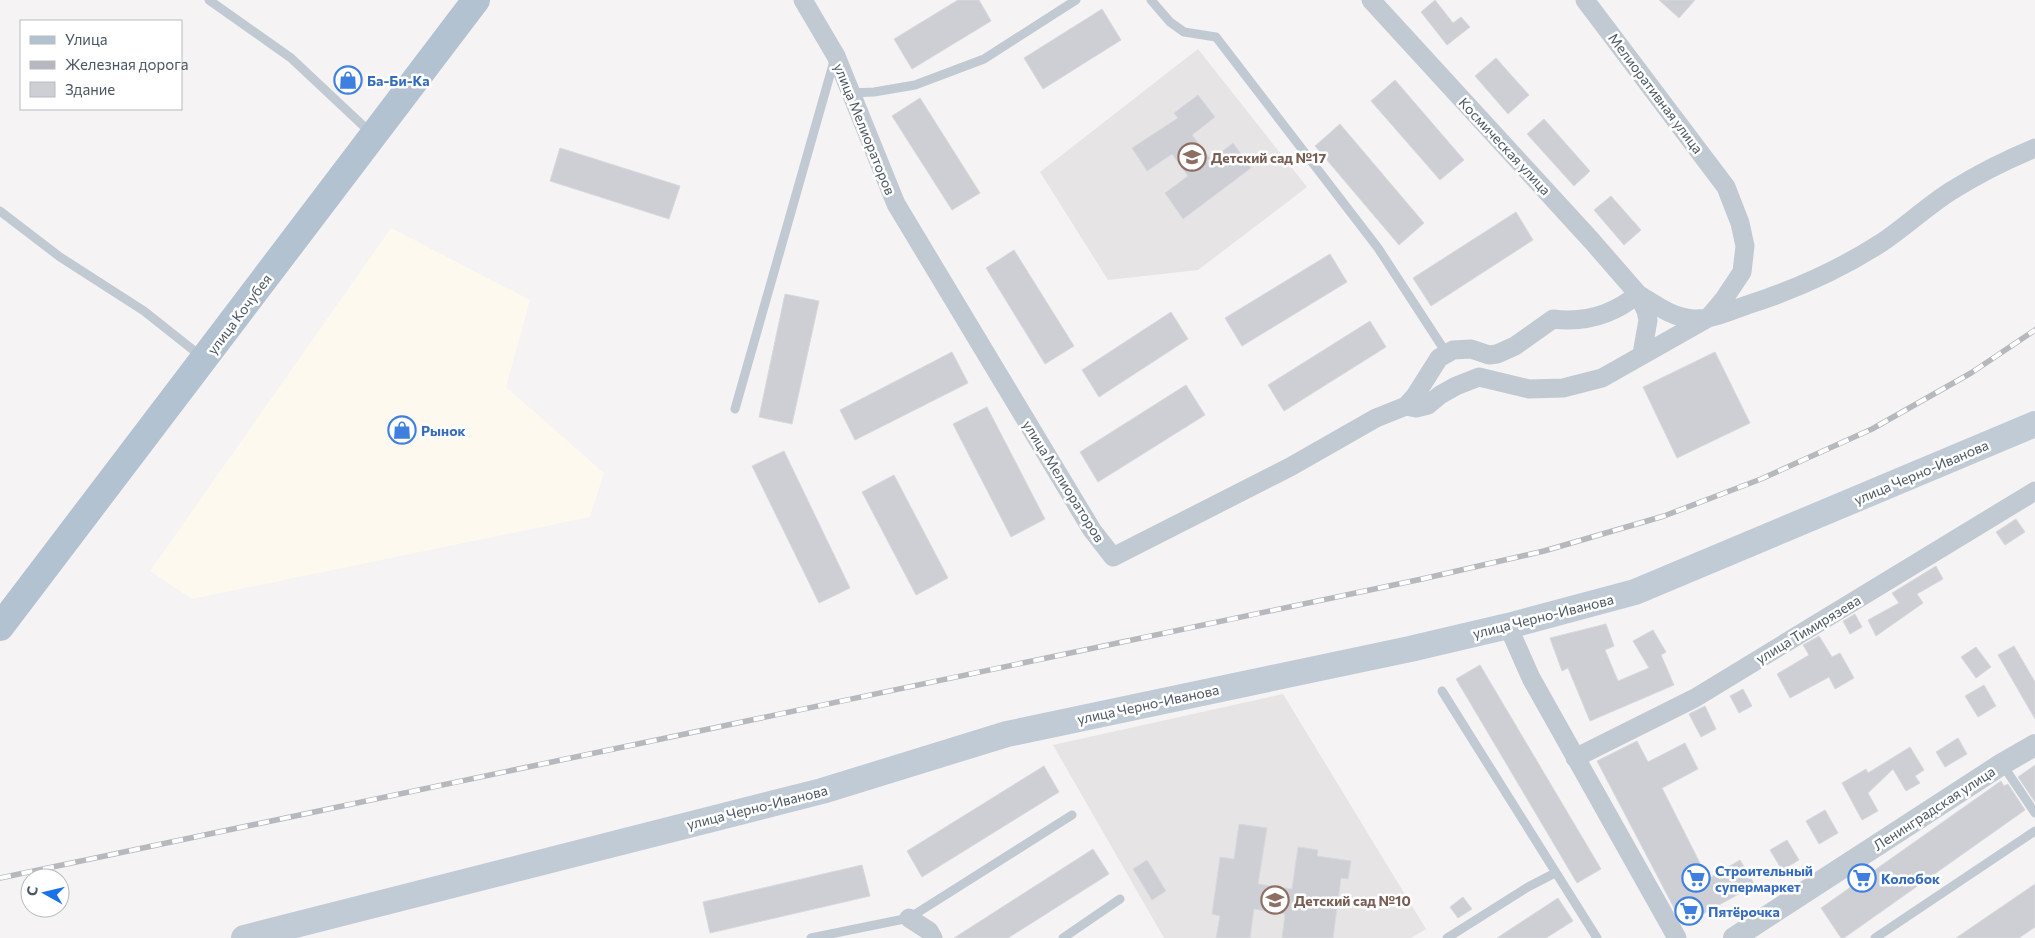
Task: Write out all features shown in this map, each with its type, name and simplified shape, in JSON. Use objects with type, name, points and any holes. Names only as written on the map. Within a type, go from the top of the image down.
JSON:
[{"type":"main road","name":"улица Кочубея","points":[[0,627],[476,0]]},
{"type":"main road","name":"улица Черно-Иванова","points":[[244,938],[822,791],[1006,734],[1410,649],[1508,626],[1636,592],[2035,424]]},
{"type":"street","name":"улица Мелиораторов","points":[[803,0],[836,56],[896,204],[1092,530],[1113,557],[1290,467],[1376,418],[1406,406]]},
{"type":"street","name":"Космическая улица","points":[[1371,0],[1584,232],[1638,294]]},
{"type":"street","name":"Мелиоративная улица","points":[[1585,0],[1726,187],[1745,246],[1744,260],[1742,272],[1724,299],[1708,318]]},
{"type":"street","points":[[1406,406],[1416,408],[1428,405],[1440,395],[1456,386],[1479,378],[1529,389],[1563,388],[1602,378],[1708,318],[1780,294],[1812,281],[1880,243],[1950,192],[2009,158],[2035,148]]},
{"type":"street","points":[[1406,406],[1415,396],[1439,358],[1453,350],[1471,349],[1489,355],[1496,354],[1515,346],[1553,319],[1571,321],[1589,319],[1626,304],[1638,294]]},
{"type":"street","points":[[1638,294],[1664,311],[1674,315],[1694,319],[1708,318]]},
{"type":"street","points":[[1638,294],[1648,320],[1642,354]]},
{"type":"street","name":"улица Тимирязева","points":[[1575,758],[1695,698],[2035,491]]},
{"type":"street","points":[[1508,626],[1531,678],[1677,938]]},
{"type":"street","name":"Ленинградская улица","points":[[1734,938],[2002,764],[2035,745]]},
{"type":"street","points":[[909,918],[929,931],[933,938]]},
{"type":"lane","points":[[209,0],[291,58],[374,136]]},
{"type":"lane","points":[[851,93],[874,92],[915,85],[984,59],[1076,0]]},
{"type":"lane","points":[[1151,0],[1170,22],[1184,32],[1216,37],[1378,248],[1447,354]]},
{"type":"lane","points":[[735,409],[836,56]]},
{"type":"lane","points":[[0,211],[60,257],[144,311],[205,359]]},
{"type":"lane","points":[[1442,691],[1597,938]]},
{"type":"lane","points":[[2002,764],[2035,814]]},
{"type":"lane","points":[[811,938],[909,918],[1072,815]]},
{"type":"lane","points":[[1875,938],[2035,831]]},
{"type":"lane","points":[[1447,938],[1528,887],[1555,873]]},
{"type":"lane","points":[[1062,938],[1120,899]]},
{"type":"shaded area","points":[[1198,49],[1307,187],[1198,270],[1108,280],[1040,172]]},
{"type":"shaded area","name":"Рынок","points":[[391,228],[530,300],[506,387],[604,473],[590,517],[192,599],[150,571]]},
{"type":"shaded area","points":[[1283,694],[1426,929],[1411,938],[1164,938],[1053,745]]},
{"type":"building","points":[[958,0],[979,0],[991,21],[912,69],[894,39]]},
{"type":"building","points":[[1435,0],[1453,23],[1461,17],[1470,27],[1447,45],[1421,12]]},
{"type":"building","points":[[1659,0],[1695,0],[1679,18]]},
{"type":"building","points":[[1102,9],[1121,40],[1043,89],[1024,58]]},
{"type":"building","points":[[1496,58],[1529,95],[1508,114],[1475,76]]},
{"type":"building","points":[[1395,80],[1464,160],[1440,180],[1371,101]]},
{"type":"building","name":"Детский сад №17","points":[[1198,95],[1215,117],[1192,135],[1211,160],[1233,143],[1251,168],[1183,219],[1165,193],[1188,176],[1172,154],[1147,171],[1132,148],[1178,118],[1174,113]]},
{"type":"building","points":[[920,98],[980,193],[952,210],[892,116]]},
{"type":"building","points":[[1544,119],[1590,171],[1574,186],[1527,134]]},
{"type":"building","points":[[1340,124],[1424,223],[1399,245],[1315,146]]},
{"type":"building","points":[[560,148],[680,186],[669,219],[550,181]]},
{"type":"building","points":[[1611,196],[1641,230],[1624,245],[1594,210]]},
{"type":"building","points":[[1516,212],[1533,240],[1431,306],[1413,278]]},
{"type":"building","points":[[1014,250],[1074,346],[1045,364],[986,268]]},
{"type":"building","points":[[1330,254],[1347,282],[1242,346],[1225,318]]},
{"type":"building","points":[[785,294],[819,301],[792,424],[759,417]]},
{"type":"building","points":[[1171,312],[1188,339],[1099,397],[1082,370]]},
{"type":"building","points":[[1370,321],[1386,347],[1284,411],[1268,385]]},
{"type":"building","points":[[952,352],[968,383],[855,440],[840,410]]},
{"type":"building","points":[[1715,352],[1750,423],[1677,458],[1643,387]]},
{"type":"building","points":[[1186,385],[1205,415],[1098,482],[1080,452]]},
{"type":"building","points":[[987,407],[1045,519],[1011,537],[953,424]]},
{"type":"building","points":[[784,451],[850,588],[819,603],[752,466]]},
{"type":"building","points":[[894,475],[948,578],[916,595],[862,492]]},
{"type":"building","points":[[2016,519],[2025,532],[2005,545],[1996,532]]},
{"type":"building","points":[[1936,566],[1943,579],[1917,594],[1923,603],[1876,636],[1868,620],[1899,603],[1892,593]]},
{"type":"building","points":[[1855,614],[1862,627],[1850,634],[1843,621]]},
{"type":"building","points":[[1606,624],[1614,646],[1605,650],[1618,681],[1649,668],[1633,641],[1653,630],[1666,652],[1661,655],[1674,685],[1590,721],[1568,668],[1562,671],[1550,638]]},
{"type":"building","points":[[1819,636],[1832,657],[1840,653],[1854,678],[1835,689],[1829,677],[1790,698],[1777,674],[1809,655],[1803,645]]},
{"type":"building","points":[[2014,646],[2035,682],[2035,719],[1998,655]]},
{"type":"building","points":[[1976,647],[1991,667],[1976,678],[1961,657]]},
{"type":"building","points":[[1480,665],[1601,869],[1577,883],[1456,679]]},
{"type":"building","points":[[1984,685],[1996,706],[1978,717],[1965,696]]},
{"type":"building","points":[[1743,689],[1752,706],[1739,713],[1730,696]]},
{"type":"building","points":[[1705,706],[1716,729],[1701,737],[1689,714]]},
{"type":"building","points":[[1958,738],[1967,754],[1945,767],[1936,752]]},
{"type":"building","points":[[1637,741],[1648,762],[1685,743],[1698,769],[1662,788],[1708,879],[1740,860],[1755,885],[1683,925],[1597,761]]},
{"type":"building","points":[[1910,747],[1924,770],[1915,776],[1920,783],[1906,791],[1893,769],[1868,793],[1878,811],[1862,820],[1842,783],[1866,769],[1868,773]]},
{"type":"building","points":[[2035,765],[2035,802],[2018,777]]},
{"type":"building","points":[[1044,766],[1059,792],[922,877],[907,851]]},
{"type":"building","points":[[2001,781],[2004,786],[2008,784],[2025,810],[1844,938],[1841,938],[1821,908]]},
{"type":"building","points":[[1825,810],[1838,833],[1819,844],[1806,821]]},
{"type":"building","points":[[1239,824],[1267,828],[1258,884],[1292,889],[1298,847],[1318,850],[1317,856],[1351,861],[1348,879],[1341,878],[1333,938],[1282,938],[1285,914],[1254,909],[1250,938],[1216,938],[1220,916],[1212,914],[1220,857],[1234,859]]},
{"type":"building","points":[[1787,840],[1799,860],[1782,870],[1770,850]]},
{"type":"building","points":[[1093,849],[1109,874],[1008,938],[954,938]]},
{"type":"building","points":[[1147,860],[1166,891],[1152,900],[1133,869]]},
{"type":"building","points":[[862,865],[870,896],[710,933],[703,902]]},
{"type":"building","points":[[2035,884],[2035,927],[2019,938],[1956,938]]},
{"type":"building","points":[[1463,897],[1472,909],[1458,918],[1450,907]]},
{"type":"building","points":[[1558,898],[1573,921],[1546,938],[1497,938]]},
{"type":"railway","points":[[0,878],[1422,579],[1544,551],[1664,516],[1761,479],[1872,429],[1971,373],[2035,330]]},
{"type":"place","name":"Ба-Би-Ка","points":[[348,80]]},
{"type":"place","name":"Детский сад №17","points":[[1192,157]]},
{"type":"place","name":"Рынок","points":[[402,430]]},
{"type":"place","name":"Строительный супермаркет","points":[[1696,878]]},
{"type":"place","name":"Колобок","points":[[1862,878]]},
{"type":"place","name":"Детский сад №10","points":[[1275,900]]},
{"type":"place","name":"Пятёрочка","points":[[1689,911]]}]
